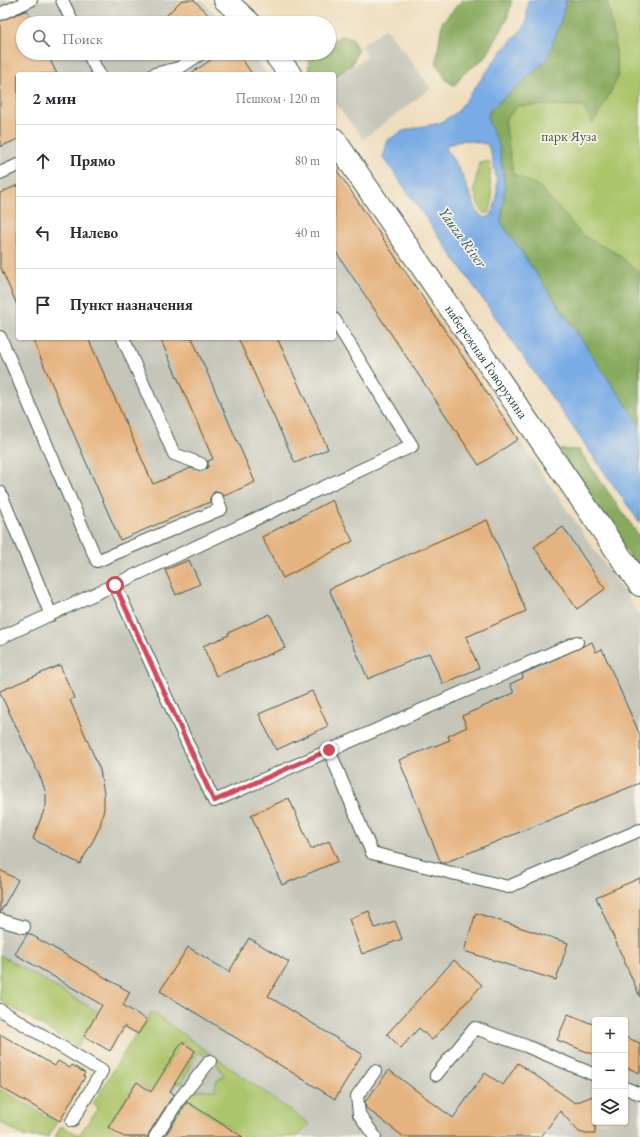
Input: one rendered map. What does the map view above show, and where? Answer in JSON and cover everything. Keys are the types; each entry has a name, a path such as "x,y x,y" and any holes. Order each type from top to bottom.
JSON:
{"street":[{"path":"225,0 241,16"},
{"name":"набережная Говорухина","path":"336,142 640,585"}],"lane":[{"path":"0,14 31,0"},
{"path":"62,0 70,16"},
{"path":"92,60 98,72"},
{"path":"162,72 179,68 191,60"},
{"path":"0,173 16,166"},
{"path":"0,638 412,446 336,322"},
{"path":"0,338 97,561 221,509 217,499"},
{"path":"124,340 174,454 201,464"},
{"path":"0,492 51,615"},
{"path":"115,585 214,801 577,642"},
{"path":"329,750 372,853 508,887 640,830"},
{"path":"0,920 24,928"},
{"path":"0,1010 102,1072 72,1121"},
{"path":"436,1074 475,1028 526,1046 592,1074"},
{"path":"155,1137 178,1101 210,1061"},
{"path":"375,1071 357,1096 359,1114 375,1137"},
{"path":"628,1089 640,1094"}],"shaded area":[{"path":"0,0 201,0 218,16 16,16 16,60 256,60 265,72 16,72 16,340 336,340 336,169 518,439 640,616 640,1137 78,1137 143,1039 0,955"},
{"path":"386,28 431,88 363,139 336,104 336,79 367,56 361,46"}],"green space":[{"path":"462,0 512,0 507,20 486,57 461,76 455,86 446,80 436,63 442,22"},
{"name":"парк Яуза","path":"566,0 640,0 640,425 501,222 505,187 499,146 487,118 490,110 547,60 562,18"},
{"path":"566,0 606,0 609,7 615,43 618,77 593,123 582,106 518,106 505,120 513,174 540,187 583,236 618,254 640,274 640,425 501,222 505,187 499,146 487,118 490,110 547,60 562,18"},
{"path":"340,36 351,37 358,50 352,65 336,77 336,72 309,72 308,60 336,60 336,39"},
{"path":"485,161 490,163 491,169 490,180 492,204 489,212 484,214 479,206 474,190 479,162"},
{"path":"560,449 579,450 640,537 640,571 570,471"},
{"path":"0,955 124,1027 120,1033 94,1019 78,1047 0,1000"},
{"path":"152,1012 309,1124 297,1137 231,1137 234,1131 192,1105 171,1137 166,1135 166,1132 193,1090 215,1090 216,1081 224,1076 216,1062 199,1052 189,1067 182,1084 177,1082 170,1094 174,1098 147,1137 162,1099 137,1082 108,1127 124,1137 55,1137 61,1126 79,1135 98,1108 93,1104 136,1033 138,1034","holes":["182,1042 195,1051 175,1082 162,1074"]},
{"path":"0,1089 57,1122 48,1137 25,1137 0,1122"}],"water":[{"name":"Yauza River","path":"528,0 566,0 562,18 547,60 490,110 487,118 499,146 505,187 501,222 640,425 640,523 383,157 388,140 403,131 440,123 457,112 505,47 526,25","holes":["465,140 487,144 491,153 497,181 497,194 491,216 484,218 478,213 460,171 446,148 447,145"]}],"building":[{"path":"182,0 194,0 209,16 166,16"},
{"path":"27,10 30,16 16,16 16,60 50,60 56,72 16,72 16,140 0,147 0,21"},
{"path":"211,60 243,60 251,72 193,72"},
{"path":"336,169 518,439 479,465 336,252"},
{"path":"16,186 16,302 0,266 0,193"},
{"path":"33,340 89,340 153,484 191,468 203,471 208,467 208,461 213,459 161,340 193,340 255,482 224,496 218,492 214,492 210,498 210,502 120,540"},
{"path":"239,340 278,340 328,449 295,463"},
{"path":"332,500 353,541 283,578 262,537"},
{"path":"487,520 526,611 466,637 479,668 443,684 429,653 368,679 329,589"},
{"path":"563,527 605,589 577,609 534,547"},
{"path":"189,560 200,584 176,595 165,570"},
{"path":"270,614 285,648 216,676 203,646 229,635 228,633"},
{"path":"592,642 596,652 602,649 640,735 640,783 441,863 399,760 450,740 448,736 467,727 462,716 514,693 510,684 523,678 522,674"},
{"path":"60,665 74,698 70,700 100,770 104,794 104,809 100,826 80,864 33,839 46,805 46,794 42,781 0,693 0,691"},
{"path":"312,691 328,726 276,750 259,714"},
{"path":"289,798 311,849 329,841 338,861 282,885 251,815"},
{"path":"0,870 18,880 0,913"},
{"path":"640,878 640,997 596,897"},
{"path":"369,911 375,928 395,921 402,939 362,954 349,919"},
{"path":"476,913 568,943 556,980 464,951"},
{"path":"28,933 130,992 123,1005 147,1020 138,1034 124,1026 110,1051 84,1036 102,1005 15,954"},
{"path":"249,938 289,962 268,996 362,1054 335,1099 160,991 188,947 229,972"},
{"path":"454,960 482,985 432,1040 419,1028 401,1048 387,1034"},
{"path":"568,1014 592,1024 592,1054 557,1040"},
{"path":"0,1034 55,1066 58,1061 70,1068 72,1065 85,1073 83,1076 85,1077 60,1121 0,1087"},
{"path":"628,1038 640,1043 640,1073 628,1068"},
{"path":"182,1042 195,1051 170,1091 174,1094 149,1133 148,1137 124,1137 108,1127 137,1082 151,1092"},
{"path":"518,1063 575,1103 592,1096 592,1125 595,1125 595,1134 579,1132 560,1111 541,1137 404,1137 366,1108 365,1102 389,1070 453,1118 485,1073 503,1085"},
{"path":"187,1102 243,1137 164,1137"}],"route":[{"path":"115,585 214,801 329,750"}]}
